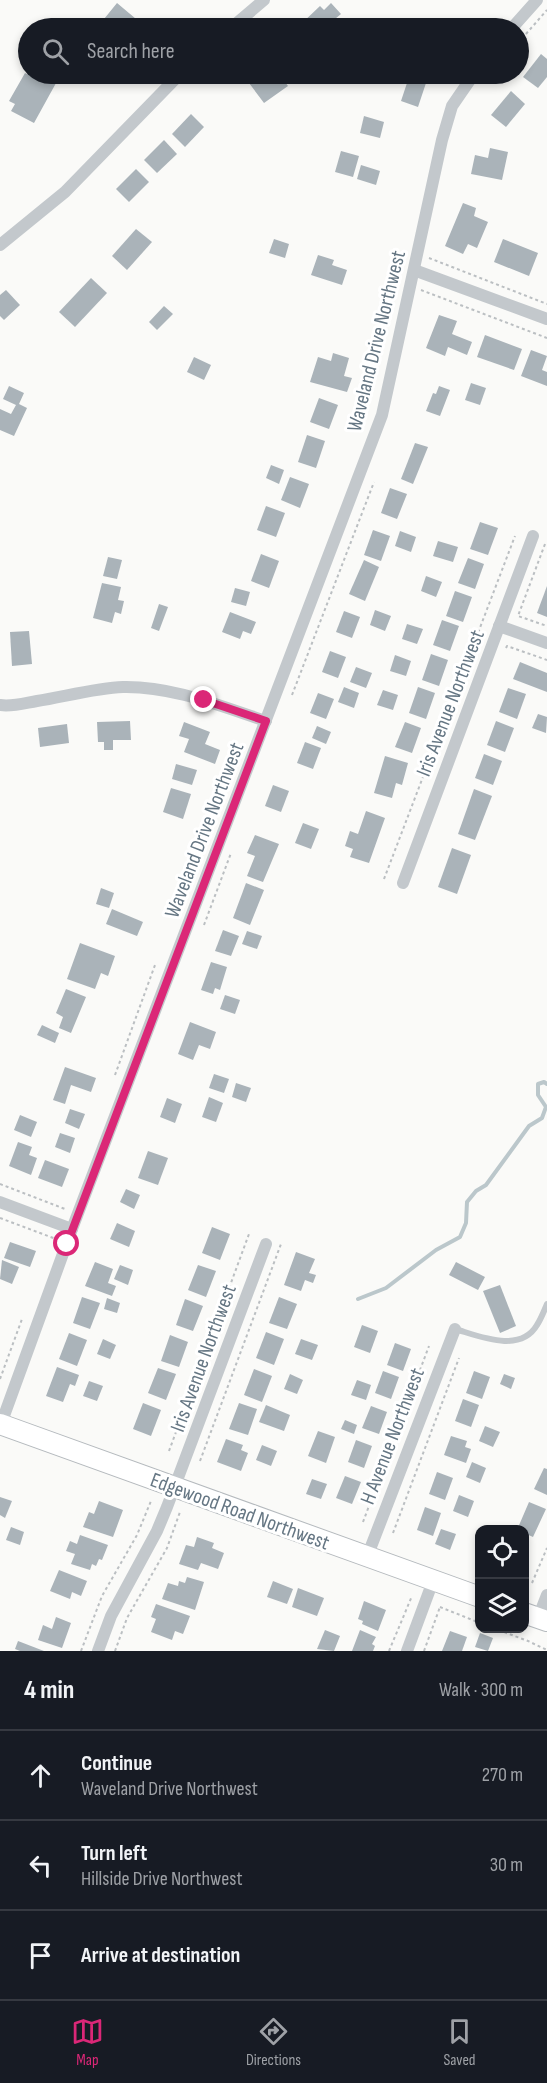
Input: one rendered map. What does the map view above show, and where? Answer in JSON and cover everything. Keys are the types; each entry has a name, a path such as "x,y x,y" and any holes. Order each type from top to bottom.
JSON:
{"main road":[{"name":"Edgewood Road Northwest","path":"1,1424 475,1595"}],"street":[{"path":"243,18 264,0"},
{"path":"521,18 537,0"},
{"path":"0,245 65,192 170,84"},
{"name":"Waveland Drive Northwest","path":"1,1424 72,1229 382,415 442,140 452,106 467,84"},
{"path":"414,270 547,319"},
{"name":"Iris Avenue Northwest","path":"403,884 533,537"},
{"path":"499,626 547,643"},
{"path":"0,705 27,703 123,687 165,691 204,700 266,721"},
{"path":"0,1202 72,1229"},
{"name":"Iris Avenue Northwest","path":"98,1651 111,1617 157,1531 176,1487 266,1244"},
{"name":"H Avenue Northwest","path":"366,1557 454,1329"},
{"path":"407,1651 433,1581"},
{"path":"536,1617 547,1595"}],"lane":[{"path":"454,1329 502,1342 520,1339 536,1328 547,1304"}],"path":[{"path":"529,32 547,10"},
{"path":"479,89 484,84"},
{"path":"430,266 432,252"},
{"path":"418,254 547,304"},
{"path":"421,290 547,338"},
{"path":"292,695 374,482"},
{"path":"384,879 515,537"},
{"path":"545,544 518,616 547,626"},
{"path":"503,656 507,646 547,660"},
{"path":"204,925 231,853"},
{"path":"115,1075 155,965"},
{"path":"0,1184 78,1214"},
{"path":"0,1218 67,1244"},
{"path":"169,1450 249,1234"},
{"path":"200,1461 281,1244"},
{"path":"0,1379 22,1319"},
{"path":"363,1522 429,1346"},
{"path":"393,1533 459,1358"},
{"path":"81,1651 102,1596 137,1535 151,1501"},
{"path":"115,1651 127,1618 167,1548 180,1512"},
{"path":"532,1583 547,1548"},
{"path":"389,1651 412,1596"},
{"path":"424,1651 440,1607 475,1621"},
{"path":"505,1633 547,1650"}],"building":[{"path":"117,3 135,18 105,18"},
{"path":"331,3 341,14 336,18 307,18 320,6 324,10"},
{"path":"541,54 547,59 547,77 538,88 529,81 529,69"},
{"path":"19,84 55,84 34,123 11,111 15,104 9,101"},
{"path":"250,84 287,84 288,86 264,103"},
{"path":"407,84 426,84 418,107 401,101"},
{"path":"511,91 525,104 506,127 491,115"},
{"path":"191,114 204,127 185,147 172,134"},
{"path":"364,116 384,122 380,138 360,133"},
{"path":"164,140 177,154 157,173 144,160"},
{"path":"490,148 508,152 502,180 471,174 475,155 488,158"},
{"path":"341,151 359,156 353,177 335,172"},
{"path":"361,165 380,171 376,185 357,179"},
{"path":"136,169 149,182 129,202 116,189"},
{"path":"463,203 476,208 474,216 488,222 477,248 468,244 463,254 445,246"},
{"path":"136,229 152,242 127,270 112,256"},
{"path":"274,239 289,244 285,258 269,253"},
{"path":"503,239 538,253 529,276 494,262"},
{"path":"318,255 334,260 332,265 347,270 342,285 311,275"},
{"path":"91,278 107,293 75,327 59,312"},
{"path":"6,290 20,305 4,320 0,316 0,295"},
{"path":"164,306 173,314 157,330 149,322"},
{"path":"439,315 457,321 452,334 472,342 467,355 448,347 445,356 426,348"},
{"path":"485,335 522,349 514,370 477,357"},
{"path":"531,350 547,356 542,370 547,372 547,386 521,376"},
{"path":"333,353 349,358 344,376 352,378 347,392 310,382 318,357 331,361"},
{"path":"194,357 211,365 204,380 187,372"},
{"path":"471,383 486,388 480,405 465,400"},
{"path":"9,386 24,393 19,404 27,408 14,436 0,430 0,409 11,414 16,405 3,399"},
{"path":"439,386 450,390 440,416 426,411 433,393 436,394"},
{"path":"319,398 338,405 329,429 310,422"},
{"path":"307,435 325,441 316,468 298,462"},
{"path":"415,443 428,447 413,484 401,479"},
{"path":"271,465 284,470 279,484 266,478"},
{"path":"290,477 309,484 300,508 281,500"},
{"path":"390,488 407,494 397,519 381,513"},
{"path":"266,506 285,513 276,537 257,530"},
{"path":"480,522 498,528 488,555 470,549"},
{"path":"373,530 390,536 381,561 364,555"},
{"path":"400,531 416,537 411,552 395,546"},
{"path":"438,541 458,547 453,562 433,556"},
{"path":"261,554 279,561 269,588 251,581"},
{"path":"108,557 122,560 117,579 103,576"},
{"path":"468,558 484,564 475,589 458,583"},
{"path":"364,560 379,567 365,601 349,594"},
{"path":"426,576 442,582 436,597 421,591"},
{"path":"102,583 121,587 118,600 124,601 121,614 115,612 112,623 93,618"},
{"path":"547,586 547,617 537,613"},
{"path":"235,588 250,592 246,606 231,602"},
{"path":"455,591 472,597 463,622 446,616"},
{"path":"159,604 168,607 159,631 151,628"},
{"path":"375,610 391,616 385,631 370,625"},
{"path":"344,611 360,617 352,638 336,632"},
{"path":"230,612 256,622 251,634 243,631 240,639 222,632"},
{"path":"442,620 459,626 450,651 433,645"},
{"path":"407,624 423,629 417,644 402,639"},
{"path":"29,631 32,664 12,666 10,632"},
{"path":"330,651 346,657 338,678 322,672"},
{"path":"431,654 448,660 439,686 422,680"},
{"path":"395,655 411,661 406,676 390,671"},
{"path":"520,662 547,673 547,692 513,679"},
{"path":"356,667 372,673 366,688 350,682"},
{"path":"344,687 359,693 354,708 338,702"},
{"path":"418,687 435,693 426,719 409,713"},
{"path":"508,688 526,694 517,719 499,712"},
{"path":"383,690 398,695 393,710 377,705"},
{"path":"318,693 334,699 326,719 310,713"},
{"path":"538,714 547,717 546,733 532,728"},
{"path":"130,721 131,740 113,740 113,750 104,750 104,742 98,742 97,722"},
{"path":"496,721 514,728 505,752 487,745"},
{"path":"184,722 210,732 205,744 220,750 215,764 184,752 189,739 179,736"},
{"path":"405,722 421,728 412,753 395,747"},
{"path":"67,724 69,743 40,747 38,728"},
{"path":"317,726 331,732 326,744 312,738"},
{"path":"305,742 321,748 313,769 297,763"},
{"path":"484,754 502,761 493,785 475,778"},
{"path":"385,756 408,763 402,785 396,783 392,798 374,793"},
{"path":"176,764 197,770 192,785 172,779"},
{"path":"273,785 289,791 281,812 265,806"},
{"path":"171,788 191,794 183,819 163,812"},
{"path":"474,789 492,796 475,840 458,834"},
{"path":"366,811 385,818 369,863 350,857 353,849 345,846 350,831 358,834"},
{"path":"303,823 319,829 311,849 295,843"},
{"path":"255,835 279,844 263,882 247,876 255,856 247,853"},
{"path":"452,848 471,855 457,894 438,887"},
{"path":"246,883 264,890 250,925 233,918"},
{"path":"101,888 114,893 109,908 96,904"},
{"path":"112,909 143,922 137,936 106,924"},
{"path":"223,930 239,936 231,956 215,951"},
{"path":"247,931 262,936 257,949 242,944"},
{"path":"80,943 115,956 108,976 101,973 95,989 67,979"},
{"path":"211,962 227,967 220,990 215,988 213,994 201,990"},
{"path":"66,989 86,997 71,1033 59,1028 63,1017 56,1013"},
{"path":"225,995 240,1000 235,1014 220,1009"},
{"path":"190,1022 216,1032 210,1049 199,1045 193,1060 178,1054"},
{"path":"42,1025 59,1033 55,1043 37,1035"},
{"path":"65,1067 96,1078 91,1092 71,1085 65,1104 53,1100"},
{"path":"214,1074 229,1079 224,1093 209,1088"},
{"path":"236,1083 251,1088 246,1102 232,1097"},
{"path":"209,1097 223,1103 216,1122 202,1117"},
{"path":"167,1098 182,1104 175,1123 160,1117"},
{"path":"70,1109 85,1114 79,1129 65,1123"},
{"path":"20,1115 37,1122 31,1137 14,1130"},
{"path":"60,1133 75,1138 70,1153 55,1147"},
{"path":"18,1142 32,1147 29,1155 37,1158 31,1175 9,1166"},
{"path":"148,1151 168,1158 158,1185 138,1178"},
{"path":"45,1160 69,1169 62,1187 38,1178"},
{"path":"126,1189 140,1195 134,1209 120,1202"},
{"path":"117,1223 135,1231 129,1247 110,1239"},
{"path":"212,1227 230,1234 220,1260 202,1253"},
{"path":"10,1242 36,1251 30,1267 4,1258"},
{"path":"296,1252 315,1259 309,1273 316,1275 313,1283 305,1280 301,1291 284,1285"},
{"path":"2,1260 19,1267 12,1284 0,1279"},
{"path":"95,1262 113,1269 108,1283 116,1286 112,1296 85,1286"},
{"path":"456,1262 485,1277 478,1290 449,1275"},
{"path":"120,1265 133,1270 128,1285 114,1279"},
{"path":"198,1265 216,1271 206,1297 188,1290"},
{"path":"500,1285 516,1326 500,1333 483,1291"},
{"path":"82,1297 100,1303 90,1329 73,1323"},
{"path":"279,1297 297,1304 287,1329 269,1323"},
{"path":"107,1298 120,1303 117,1313 104,1309"},
{"path":"185,1299 203,1306 193,1331 176,1325"},
{"path":"362,1325 378,1331 370,1353 354,1347"},
{"path":"266,1332 284,1339 274,1365 256,1358"},
{"path":"69,1333 87,1340 77,1366 59,1359"},
{"path":"170,1335 188,1342 179,1367 161,1361"},
{"path":"103,1339 116,1345 110,1359 97,1354"},
{"path":"301,1339 318,1345 312,1360 295,1354"},
{"path":"395,1343 411,1349 403,1371 387,1365"},
{"path":"57,1367 79,1375 75,1386 70,1384 63,1402 46,1396"},
{"path":"158,1368 176,1374 166,1400 148,1393"},
{"path":"254,1369 272,1376 262,1402 244,1395"},
{"path":"383,1371 399,1377 391,1399 375,1393"},
{"path":"474,1371 490,1377 482,1399 466,1393"},
{"path":"290,1374 303,1380 297,1394 284,1389"},
{"path":"504,1374 515,1378 511,1389 500,1384"},
{"path":"357,1380 371,1385 366,1400 351,1395"},
{"path":"89,1381 103,1386 97,1401 83,1396"},
{"path":"463,1399 479,1405 471,1427 455,1421"},
{"path":"143,1403 161,1410 151,1436 133,1429"},
{"path":"239,1403 257,1409 248,1435 229,1429"},
{"path":"266,1405 290,1415 284,1431 259,1422"},
{"path":"371,1406 387,1412 379,1434 362,1428"},
{"path":"345,1420 357,1425 354,1434 341,1429"},
{"path":"485,1426 500,1432 493,1447 479,1441"},
{"path":"318,1431 335,1437 326,1463 308,1456"},
{"path":"451,1436 467,1441 465,1447 471,1449 466,1463 444,1455"},
{"path":"226,1439 243,1445 241,1450 248,1453 241,1471 217,1462"},
{"path":"356,1440 372,1446 364,1468 348,1462"},
{"path":"262,1445 277,1451 271,1466 256,1460"},
{"path":"472,1462 486,1468 480,1483 466,1477"},
{"path":"544,1468 547,1469 547,1495 534,1489"},
{"path":"437,1472 453,1478 445,1500 429,1494"},
{"path":"345,1476 361,1482 352,1504 336,1498"},
{"path":"312,1479 327,1484 321,1499 306,1494"},
{"path":"459,1495 474,1501 468,1517 453,1511"},
{"path":"0,1497 12,1501 5,1518 0,1515"},
{"path":"99,1501 123,1510 113,1537 83,1527 89,1512 94,1514"},
{"path":"529,1502 546,1509 533,1537 529,1535 529,1525 519,1525"},
{"path":"425,1507 441,1513 433,1536 417,1530"},
{"path":"11,1527 24,1532 20,1545 6,1540"},
{"path":"441,1529 456,1534 450,1550 435,1544"},
{"path":"80,1535 108,1545 102,1560 99,1559 96,1566 92,1564 90,1570 71,1564 75,1554 66,1551 70,1541 77,1544"},
{"path":"197,1537 214,1543 212,1548 224,1553 218,1569 201,1563 198,1570 179,1564 186,1545 194,1547"},
{"path":"59,1570 87,1581 81,1596 72,1592 70,1599 50,1591"},
{"path":"187,1577 204,1582 195,1610 162,1599 168,1583 178,1586 179,1581 185,1583"},
{"path":"273,1581 293,1589 287,1604 267,1597"},
{"path":"298,1588 324,1598 317,1616 292,1607"},
{"path":"364,1601 386,1610 378,1631 362,1624 363,1621 358,1619"},
{"path":"156,1604 190,1616 183,1634 175,1631 172,1640 151,1632 156,1619 151,1617"},
{"path":"56,1617 71,1623 62,1648 38,1640 43,1625 52,1629"},
{"path":"325,1630 340,1636 334,1651 317,1649"},
{"path":"360,1630 376,1637 372,1644 375,1646 373,1651 352,1651"},
{"path":"450,1631 467,1637 462,1651 442,1651"},
{"path":"480,1633 493,1638 488,1651 475,1647"},
{"path":"18,1641 44,1651 20,1651 15,1649"}],"waterway":[{"path":"358,1299 386,1288 436,1250 460,1237 466,1223 467,1202 476,1191 486,1185 529,1126 542,1118 546,1107 538,1095 538,1084 544,1082 547,1084"}],"route":[{"path":"67,1244 266,721 204,700"}]}
